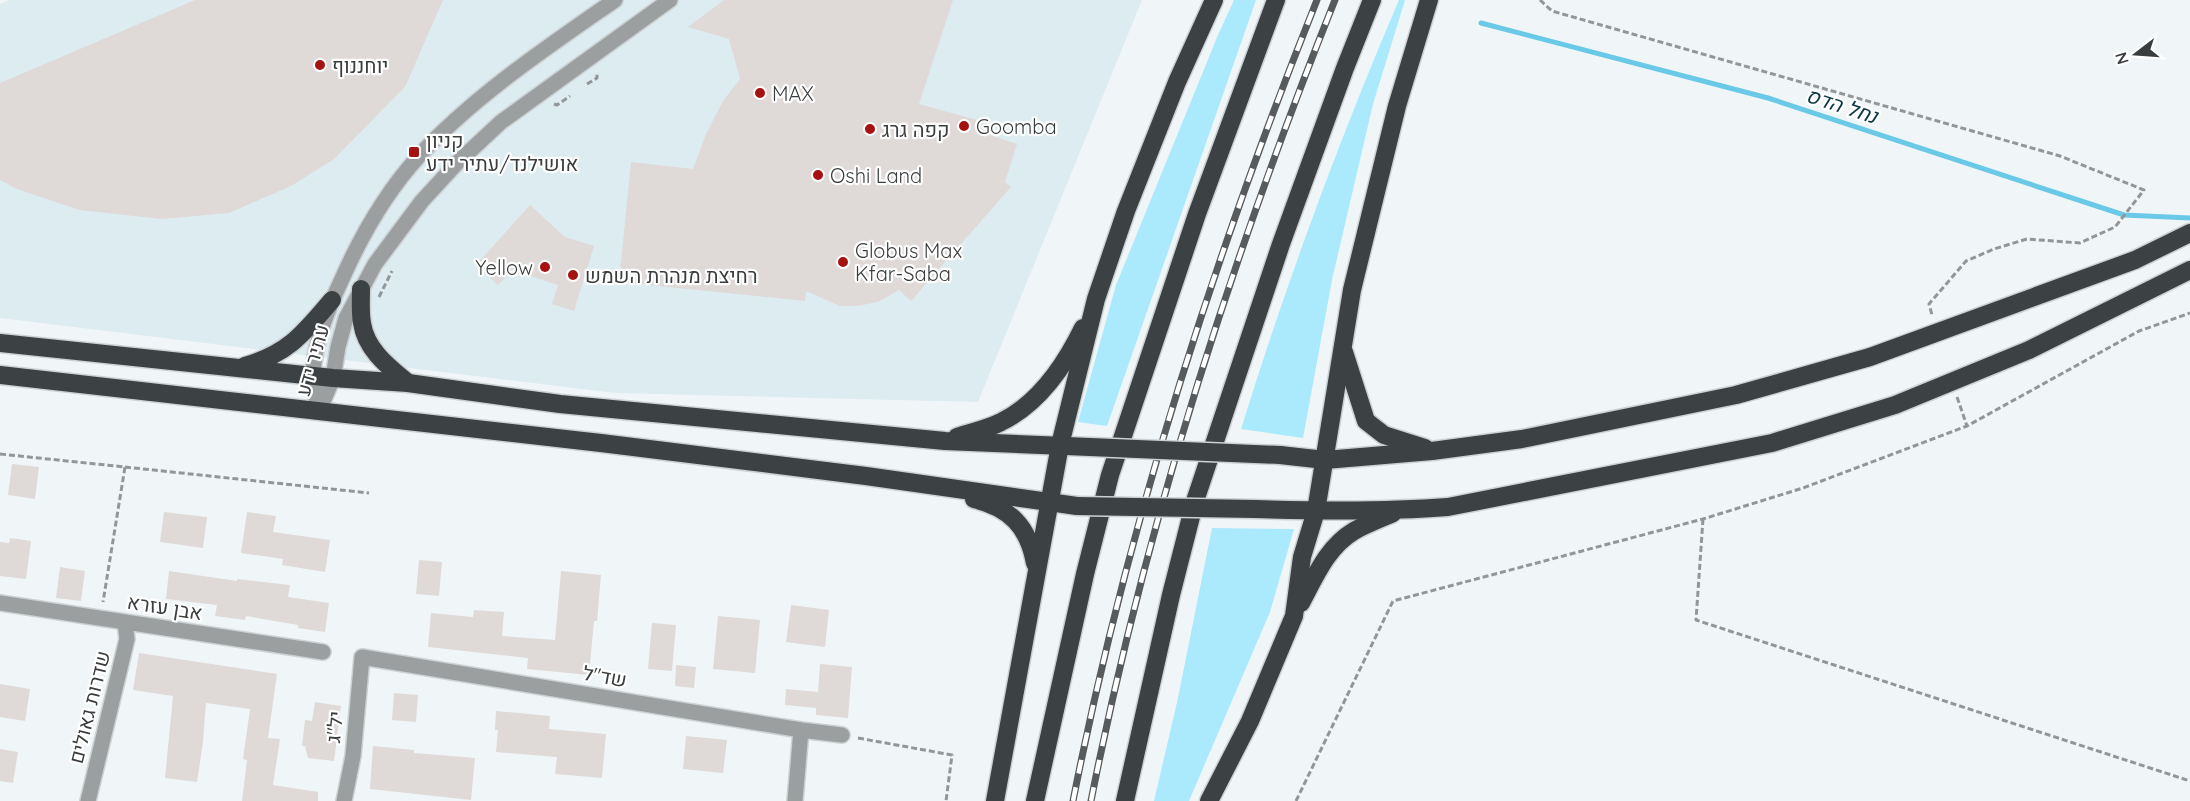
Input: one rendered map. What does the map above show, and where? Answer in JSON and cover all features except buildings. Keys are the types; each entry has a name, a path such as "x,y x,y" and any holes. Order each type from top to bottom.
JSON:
{"highway":[{"path":"995,801 1060,445 1096,299 1126,211 1177,82 1214,0"},
{"path":"1035,801 1110,475 1138,397 1197,214 1276,0"},
{"path":"1125,801 1171,595 1195,501 1281,244 1372,0"},
{"path":"1294,615 1302,557 1316,511 1352,290 1377,183 1429,0"},
{"path":"0,344 238,369 408,383 560,404 945,441 1280,455 1325,460 1432,451 1522,439 1736,395 1870,357 2134,260 2190,233"},
{"path":"0,375 601,443 866,476 1077,506 1398,511 1448,507 1772,443 1894,405 2029,350 2190,270"},
{"path":"361,290 362,324 369,345 382,361 408,383"},
{"path":"945,441 1000,423 1029,405 1065,360 1096,299"},
{"path":"238,369 263,361 293,344 332,300"},
{"path":"1343,347 1366,421 1384,435 1432,451"},
{"path":"866,476 977,500 1002,510 1019,524 1031,544 1036,573"},
{"path":"1209,801 1250,721 1294,615 1322,562 1335,546 1354,531 1398,511"}],"street":[{"name":"עתיר ידע","path":"319,411 313,376 320,337 332,300 371,223 389,195 418,157 470,107 615,0"},
{"name":"עתיר ידע","path":"319,411 333,378 346,318 375,264 422,201 483,137 670,0"},
{"name":"אבן עזרא","path":"0,603 323,652"},
{"name":"שדרות גאולים","path":"88,801 127,639 125,623"},
{"name":"שד\"ל","path":"362,657 842,735"},
{"name":"יל\"ג","path":"344,801 353,756 362,657"},
{"path":"795,801 801,730"}],"path":[{"path":"1540,0 1552,11 2060,156 2144,190 2115,227 2080,243 2027,239 1966,261 1929,304 1934,321"},
{"path":"553,105 557,105 570,96"},
{"path":"377,302 397,262"},
{"path":"1296,801 1393,602 1703,519 1803,488 1968,426 2139,331 2190,313"},
{"path":"1955,393 1968,426"},
{"path":"0,454 369,493"},
{"path":"100,618 125,467"},
{"path":"1703,519 1696,620 2190,781"},
{"path":"842,735 952,755 946,801"}],"shaded area":[{"path":"9,0 1142,0 978,402 615,393 0,318 0,4"},
{"path":"1234,0 1256,0 1107,426 1078,422 1116,285"},
{"path":"1399,0 1405,0 1373,104 1332,280 1303,438 1241,429 1314,213"},
{"path":"1212,528 1294,529 1270,612 1189,801 1154,801 1178,698"}],"waterway":[{"name":"נחל הדס","path":"1481,23 1768,98 2124,215 2190,218"}],"railway":[{"path":"1073,801 1119,597 1176,395 1243,196 1317,0"},
{"path":"1091,801 1137,597 1194,395 1261,196 1335,0"}],"place":[{"name":"יוחננוף","path":"320,65"},
{"name":"MAX","path":"760,93"},
{"name":"Goomba","path":"964,126"},
{"name":"קפה גרג","path":"870,129"},
{"name":"קניון אושילנד/עתיר ידע","path":"414,152"},
{"name":"Oshi Land","path":"818,175"},
{"name":"Globus Max Kfar-Saba","path":"843,262"},
{"name":"Yellow","path":"545,267"},
{"name":"רחיצת מנהרת השמש","path":"573,275"}]}
